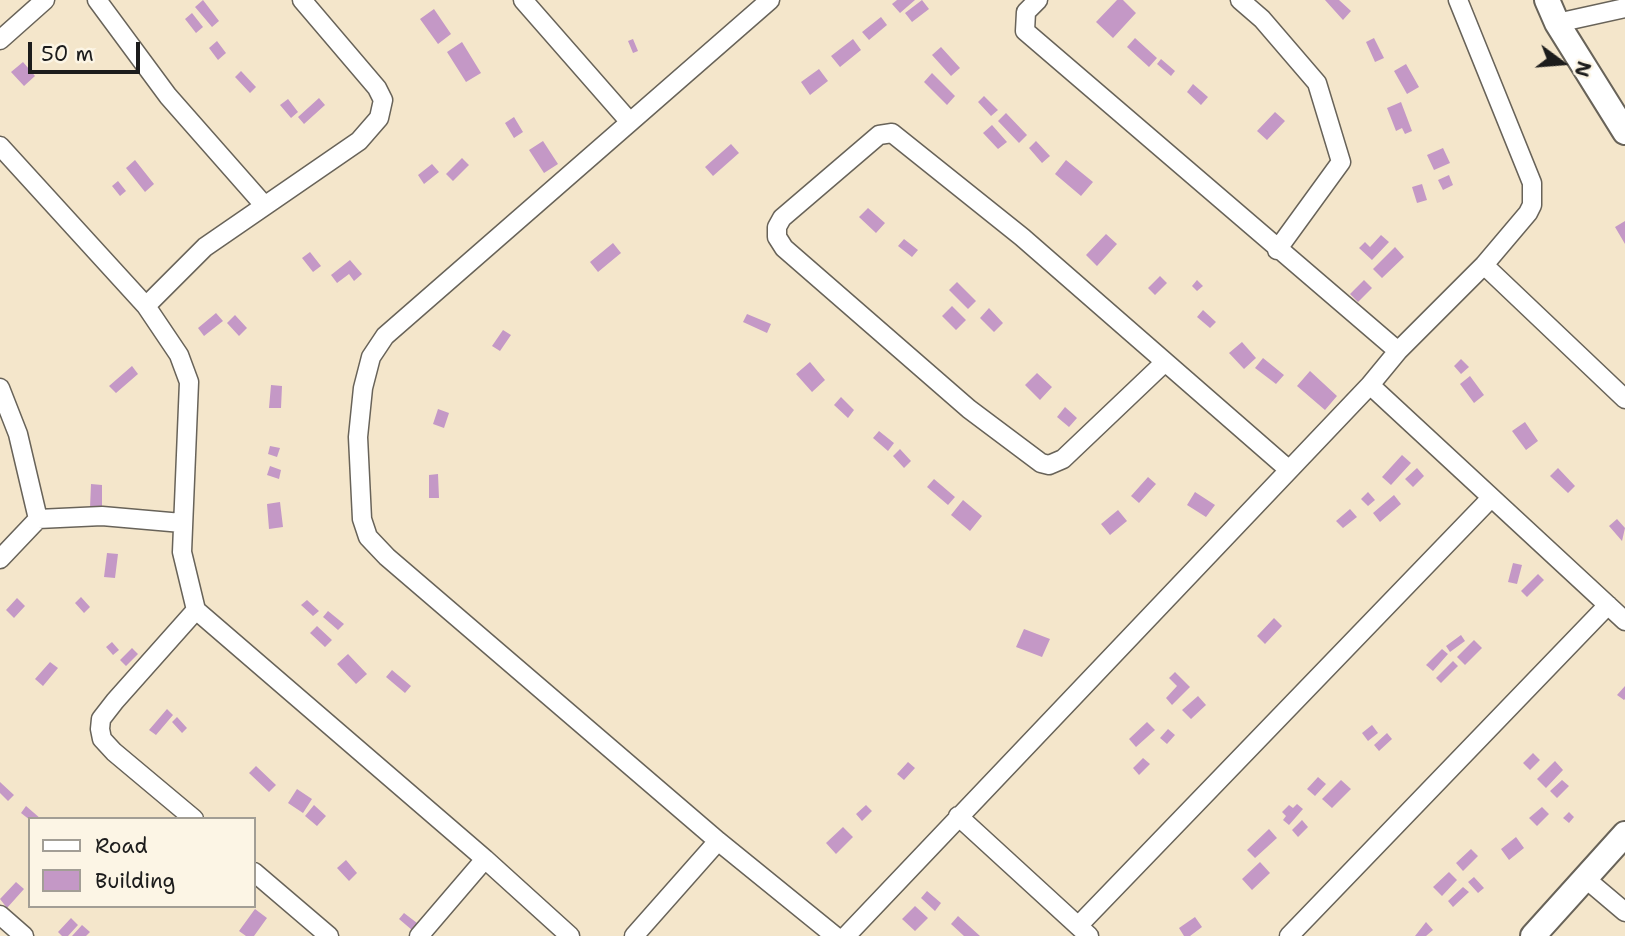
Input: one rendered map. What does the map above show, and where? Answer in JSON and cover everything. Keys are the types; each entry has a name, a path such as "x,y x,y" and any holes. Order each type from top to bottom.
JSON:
{"street":[{"path":"0,40 45,0"},
{"path":"97,0 168,96 264,205"},
{"path":"146,306 205,247 372,130 383,100 377,89 302,0"},
{"path":"523,0 629,121"},
{"path":"770,0 385,336 371,357 363,388 358,437 362,519 368,537 387,557 718,841 835,936"},
{"path":"1038,0 1026,12 1025,31 1277,250 1398,351"},
{"path":"1240,0 1262,19 1317,83 1340,162 1277,250"},
{"path":"846,936 1370,385 1398,351 1484,265 1528,213 1532,205 1532,184 1458,0"},
{"path":"1547,0 1557,23 1625,132"},
{"path":"1557,23 1625,8"},
{"path":"1164,363 1063,459 1049,466 1041,463 969,409 784,248 777,237 778,227 782,218 879,135 892,133 1022,237 1288,469"},
{"path":"0,146 146,306 179,355 189,382 182,552 196,610 485,859 570,936"},
{"path":"1484,265 1625,399"},
{"path":"1370,385 1625,621"},
{"path":"0,388 18,434 38,519"},
{"path":"958,816 1083,931 1491,498"},
{"path":"0,559 38,519 102,516 182,523"},
{"path":"1289,936 1608,605"},
{"path":"192,817 114,752 102,738 100,729 101,719 115,701 196,610"},
{"path":"1533,936 1625,834"},
{"path":"634,936 718,841"},
{"path":"419,936 485,859"},
{"path":"256,874 329,936"},
{"path":"1586,879 1625,912"},
{"path":"0,915 24,936"}],"building":[{"path":"203,0 219,21 212,27 195,7"},
{"path":"897,0 915,0 900,13 892,4"},
{"path":"922,0 929,9 912,22 905,13"},
{"path":"1117,0 1123,0 1136,13 1113,38 1096,22"},
{"path":"1325,0 1339,0 1351,11 1343,20"},
{"path":"434,9 451,34 438,44 420,19"},
{"path":"192,13 203,27 196,33 185,19"},
{"path":"881,17 887,25 869,40 862,32"},
{"path":"1135,38 1157,58 1149,67 1127,47"},
{"path":"1374,38 1384,58 1375,62 1366,42"},
{"path":"633,39 638,51 633,53 628,41"},
{"path":"853,39 861,50 840,67 831,56"},
{"path":"217,41 226,53 218,60 209,48"},
{"path":"462,42 481,73 466,82 447,52"},
{"path":"941,47 960,68 951,76 932,55"},
{"path":"1161,59 1175,71 1171,76 1157,64"},
{"path":"23,62 35,76 24,86 11,72"},
{"path":"1406,64 1419,87 1407,94 1394,71"},
{"path":"819,69 828,81 810,95 801,82"},
{"path":"241,71 256,87 250,93 235,77"},
{"path":"932,73 955,96 947,105 924,82"},
{"path":"1193,84 1208,97 1201,105 1187,92"},
{"path":"984,96 998,110 991,116 978,102"},
{"path":"319,98 325,105 304,124 298,117"},
{"path":"288,99 298,112 291,118 280,105"},
{"path":"1401,102 1412,131 1405,134 1402,128 1396,131 1387,108"},
{"path":"1275,112 1285,121 1267,140 1257,131"},
{"path":"1006,113 1027,135 1019,143 998,121"},
{"path":"514,117 523,132 514,138 505,123"},
{"path":"992,125 1007,142 998,149 983,133"},
{"path":"543,141 558,164 544,173 529,150"},
{"path":"1036,141 1050,156 1042,163 1029,148"},
{"path":"731,144 739,153 713,176 705,167"},
{"path":"1443,148 1450,163 1434,170 1427,155"},
{"path":"462,158 469,165 453,181 446,174"},
{"path":"135,160 154,184 145,192 126,168"},
{"path":"1066,160 1093,182 1081,196 1055,174"},
{"path":"432,164 439,172 424,184 418,175"},
{"path":"1449,175 1453,185 1443,190 1438,180"},
{"path":"118,181 126,191 120,196 112,186"},
{"path":"1422,184 1427,200 1417,203 1412,187"},
{"path":"868,208 885,223 876,233 859,217"},
{"path":"1625,221 1625,244 1615,227"},
{"path":"1106,234 1117,244 1097,266 1086,255"},
{"path":"1381,235 1389,242 1372,260 1359,248 1365,242 1370,247"},
{"path":"904,239 918,250 912,257 898,246"},
{"path":"613,243 621,253 598,272 590,262"},
{"path":"1395,247 1404,257 1382,278 1373,269"},
{"path":"310,252 321,266 313,272 302,258"},
{"path":"350,260 362,274 354,281 349,274 337,283 331,275"},
{"path":"1160,276 1167,283 1155,295 1148,288"},
{"path":"1197,280 1203,286 1197,291 1192,286"},
{"path":"1364,280 1372,288 1358,302 1350,294"},
{"path":"957,282 976,301 968,309 949,290"},
{"path":"952,306 966,320 956,330 942,316"},
{"path":"989,308 1003,323 994,332 980,318"},
{"path":"1203,310 1216,322 1210,328 1197,317"},
{"path":"216,313 223,321 204,336 198,328"},
{"path":"747,314 771,324 767,333 743,322"},
{"path":"235,315 247,328 239,336 227,323"},
{"path":"503,330 511,335 500,351 492,346"},
{"path":"1242,342 1256,358 1244,369 1229,353"},
{"path":"1263,358 1284,375 1276,384 1255,368"},
{"path":"1461,359 1469,367 1461,374 1454,366"},
{"path":"810,362 825,380 812,392 796,374"},
{"path":"132,366 138,374 116,393 109,386"},
{"path":"1310,371 1337,396 1325,410 1297,386"},
{"path":"1037,373 1052,387 1040,400 1025,385"},
{"path":"1470,376 1484,395 1474,403 1460,384"},
{"path":"271,385 282,386 281,408 269,408"},
{"path":"841,397 854,410 848,418 834,405"},
{"path":"1065,407 1077,418 1069,427 1057,417"},
{"path":"438,409 449,413 444,428 433,424"},
{"path":"1525,422 1538,441 1526,450 1512,431"},
{"path":"879,431 894,443 888,451 873,438"},
{"path":"270,446 280,448 277,457 268,454"},
{"path":"900,449 911,461 904,468 893,456"},
{"path":"1402,455 1411,463 1391,485 1382,477"},
{"path":"270,466 281,470 279,479 267,475"},
{"path":"1417,468 1424,476 1413,487 1405,479"},
{"path":"1558,468 1575,486 1568,493 1550,476"},
{"path":"438,474 439,498 429,498 429,475"},
{"path":"1148,477 1156,484 1139,503 1131,496"},
{"path":"934,479 955,497 948,505 927,487"},
{"path":"91,484 102,485 102,508 90,508"},
{"path":"1195,492 1215,505 1206,517 1187,505"},
{"path":"1368,492 1375,500 1368,506 1361,499"},
{"path":"1394,495 1401,504 1380,522 1373,513"},
{"path":"963,500 982,516 970,531 951,515"},
{"path":"280,502 283,527 269,529 267,504"},
{"path":"1350,509 1357,517 1343,528 1336,521"},
{"path":"1118,510 1127,521 1110,535 1101,524"},
{"path":"1617,519 1625,528 1622,541 1609,526"},
{"path":"107,553 118,554 115,578 104,577"},
{"path":"1513,563 1522,565 1517,584 1508,582"},
{"path":"1538,574 1544,580 1527,597 1521,591"},
{"path":"81,597 90,607 84,613 75,603"},
{"path":"17,598 25,606 14,618 6,610"},
{"path":"307,600 319,611 313,616 301,605"},
{"path":"328,611 344,624 338,630 323,617"},
{"path":"1274,618 1282,626 1265,644 1257,636"},
{"path":"317,626 332,640 325,647 310,633"},
{"path":"1024,629 1050,639 1042,657 1016,647"},
{"path":"1461,635 1465,641 1450,652 1446,646"},
{"path":"1474,640 1482,648 1465,665 1457,657"},
{"path":"112,642 119,650 113,655 106,647"},
{"path":"132,648 138,654 126,666 120,660"},
{"path":"1442,649 1448,654 1433,671 1426,665"},
{"path":"348,654 367,674 356,684 337,664"},
{"path":"1453,661 1458,666 1441,683 1436,678"},
{"path":"50,662 58,668 43,686 35,679"},
{"path":"392,670 411,686 405,693 386,677"},
{"path":"1175,672 1190,687 1172,705 1166,698 1177,686 1169,678"},
{"path":"1625,686 1625,699 1624,700 1617,695"},
{"path":"1198,696 1206,705 1191,719 1182,710"},
{"path":"167,709 173,715 156,735 149,730"},
{"path":"177,717 187,728 182,733 172,722"},
{"path":"1147,722 1155,730 1136,747 1129,739"},
{"path":"1372,725 1378,733 1368,741 1362,733"},
{"path":"1168,729 1175,735 1167,744 1160,738"},
{"path":"1387,733 1392,739 1379,751 1374,745"},
{"path":"1533,753 1540,760 1530,770 1523,763"},
{"path":"1143,758 1150,764 1139,775 1133,768"},
{"path":"1555,761 1563,770 1546,788 1537,779"},
{"path":"908,762 915,768 904,780 897,774"},
{"path":"256,766 276,785 269,792 249,773"},
{"path":"1318,777 1326,784 1315,796 1307,789"},
{"path":"1341,780 1351,789 1332,808 1322,799"},
{"path":"1562,780 1569,786 1557,798 1550,791"},
{"path":"0,782 14,795 8,801 0,793"},
{"path":"297,789 312,799 303,813 288,803"},
{"path":"1297,804 1303,809 1289,825 1283,820 1286,816 1282,812 1289,805 1293,808"},
{"path":"314,805 326,816 317,826 305,816"},
{"path":"866,805 872,811 862,821 856,814"},
{"path":"26,806 39,817 28,818 21,813"},
{"path":"1542,807 1549,814 1537,826 1529,818"},
{"path":"1569,812 1574,817 1569,823 1563,818"},
{"path":"1302,820 1308,827 1298,837 1292,830"},
{"path":"843,827 853,837 836,854 826,843"},
{"path":"1269,829 1277,838 1255,858 1247,850"},
{"path":"1516,837 1524,848 1509,860 1501,849"},
{"path":"1471,849 1478,856 1463,871 1456,863"},
{"path":"346,860 357,873 349,881 337,868"},
{"path":"1260,862 1270,873 1252,890 1242,879"},
{"path":"1449,872 1457,880 1442,896 1433,887"},
{"path":"1474,877 1484,888 1478,893 1468,882"},
{"path":"16,882 24,889 7,908 0,899"},
{"path":"1463,887 1469,892 1453,907 1448,901"},
{"path":"927,891 941,903 935,911 921,898"},
{"path":"915,906 928,918 915,931 902,919"},
{"path":"255,909 267,918 254,936 246,936 239,931"},
{"path":"404,913 417,923 412,930 399,919"},
{"path":"958,916 980,936 964,936 951,924"},
{"path":"1195,917 1202,927 1190,936 1184,936 1179,928"},
{"path":"71,918 78,925 68,936 62,936 58,932"},
{"path":"1426,922 1433,930 1426,936 1415,936"},
{"path":"82,925 90,932 86,936 72,936"}]}
